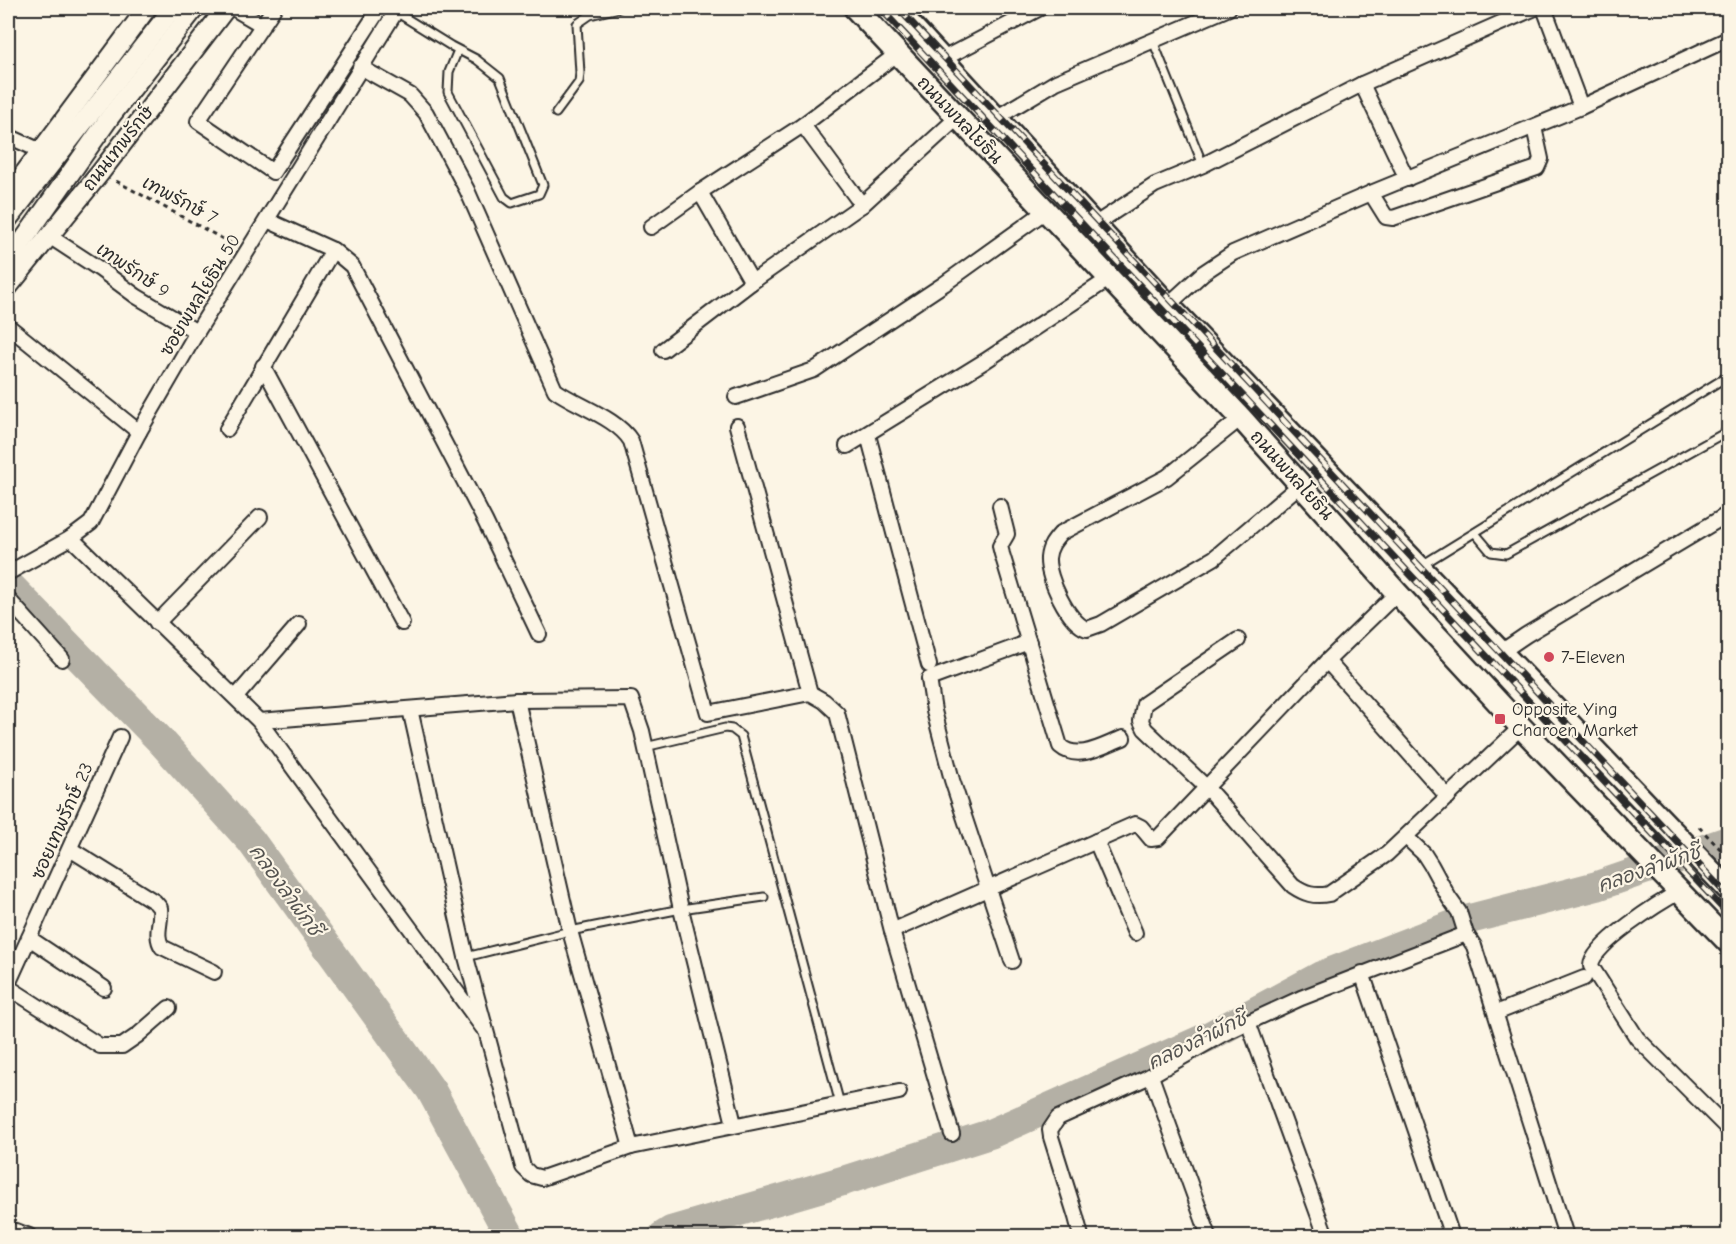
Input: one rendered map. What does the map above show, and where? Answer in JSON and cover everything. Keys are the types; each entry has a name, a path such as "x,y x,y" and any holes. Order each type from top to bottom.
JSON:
{"main road":[{"path":"8,195 147,8"},
{"name":"ถนนเทพรักษ์","path":"8,262 173,8"},
{"name":"ถนนเทพรักษ์","path":"8,219 195,8"},
{"name":"ถนนเทพรักษ์","path":"8,287 100,173 226,8"},
{"name":"ถนนพหลโยธิน","path":"855,8 1244,420 1397,593 1521,727 1728,942"},
{"name":"ถนนพหลโยธิน","path":"895,8 1168,304 1501,652 1691,833 1704,862 1728,889"},
{"path":"1244,420 1261,402"},
{"path":"1397,593 1405,576 1421,569"}],"street":[{"path":"233,8 262,26"},
{"path":"274,8 198,121 273,171 380,8"},
{"path":"941,60 1040,8"},
{"path":"996,118 1056,82 1229,8"},
{"path":"1094,225 1155,185 1203,165 1362,84 1535,8"},
{"path":"1544,8 1581,107"},
{"name":"ซอยพหลโยธิน 50","path":"8,573 70,538 91,523 139,432 197,332 397,10"},
{"path":"1168,304 1203,273 1233,253 1371,193 1581,107 1728,39"},
{"path":"651,227 803,125 897,54"},
{"path":"360,67 410,95 426,113 467,190 555,390 610,422 627,434 631,441 708,713 810,693"},
{"path":"1362,84 1407,179"},
{"path":"663,350 752,282 862,205 958,117"},
{"path":"803,125 862,205"},
{"path":"1371,193 1386,217 1393,218 1537,168 1541,159 1534,127"},
{"path":"8,136 41,151"},
{"path":"700,192 752,282"},
{"path":"736,397 814,370 944,284 1047,210"},
{"path":"267,220 333,250 352,266 485,520 539,634"},
{"name":"เทพรักษ์ 9","path":"49,236 146,303 197,332"},
{"path":"227,429 333,250"},
{"path":"847,446 986,361 1110,278"},
{"path":"8,326 139,432"},
{"path":"263,366 402,623"},
{"path":"1244,420 1167,477 1061,533 1053,543 1048,559 1050,575 1076,623 1087,629 1101,624 1214,558 1301,484"},
{"path":"737,426 810,693 834,708 839,717 892,931 952,1134"},
{"path":"868,435 929,665"},
{"path":"1000,506 1007,534 1000,546 1060,746 1066,752 1084,753 1123,738"},
{"path":"1501,652 1728,514"},
{"path":"157,623 260,517"},
{"path":"70,538 236,696 259,721 488,1035"},
{"path":"892,931 1134,824 1141,827 1151,839 1158,838 1326,661 1397,593"},
{"path":"8,599 62,659"},
{"path":"236,696 299,624"},
{"path":"1238,640 1144,704 1140,721 1145,729 1206,788 1293,886 1309,895 1329,894 1387,854 1521,727"},
{"path":"1012,961 952,780 934,711 929,679 1029,642"},
{"path":"1326,661 1448,797"},
{"path":"259,721 517,700 628,698 633,702 734,1124"},
{"path":"517,700 570,932 631,1147"},
{"path":"410,709 466,957 523,1167 531,1175 542,1178 631,1147 734,1124 899,1092"},
{"name":"ซอยเทพรักษ์ 23","path":"8,986 120,737"},
{"path":"1406,837 1424,854 1458,912 1474,946 1566,1236"},
{"path":"1096,841 1135,933"},
{"path":"70,849 155,902 160,908 158,935 162,946 214,972"},
{"path":"1675,885 1657,904 1595,955 1591,966 1637,1038 1728,1129"},
{"path":"1081,1236 1051,1137 1050,1130 1058,1118 1151,1076 1248,1022 1466,931"},
{"path":"29,938 104,988"},
{"path":"1362,973 1452,1236"},
{"path":"1496,1013 1584,978"},
{"path":"8,986 100,1046 122,1046 169,1008"},
{"path":"1248,1022 1326,1236"},
{"path":"1151,1076 1209,1236"},
{"path":"14,1236 16,1231 29,1236"}],"lane":[{"path":"556,113 579,82 577,24 590,15 619,8"},
{"path":"397,10 458,50 476,59 500,78 543,184 539,194 512,203 504,197 448,92 449,72 458,50"},
{"path":"1153,40 1203,165"},
{"path":"1421,569 1728,376"},
{"path":"1475,533 1491,552 1506,554 1728,431"},
{"path":"645,747 725,728 732,729 741,736 840,1104"},
{"path":"466,957 681,909 764,897"}],"path":[{"name":"เทพรักษ์ 7","path":"100,173 246,252"},
{"path":"1691,833 1728,857"}],"waterway":[{"name":"คลองลำผักชี","path":"8,584 161,741 251,841 431,1090 510,1236"},
{"name":"คลองลำผักชี","path":"663,1236 671,1231 846,1180 990,1134 1208,1037 1321,976 1466,920 1597,886 1728,841"}],"railway":[{"path":"880,8 1728,914"},
{"path":"898,8 1728,896"}],"place":[{"name":"7-Eleven","path":"1549,657"},
{"name":"Opposite Ying Charoen Market","path":"1500,719"}]}
